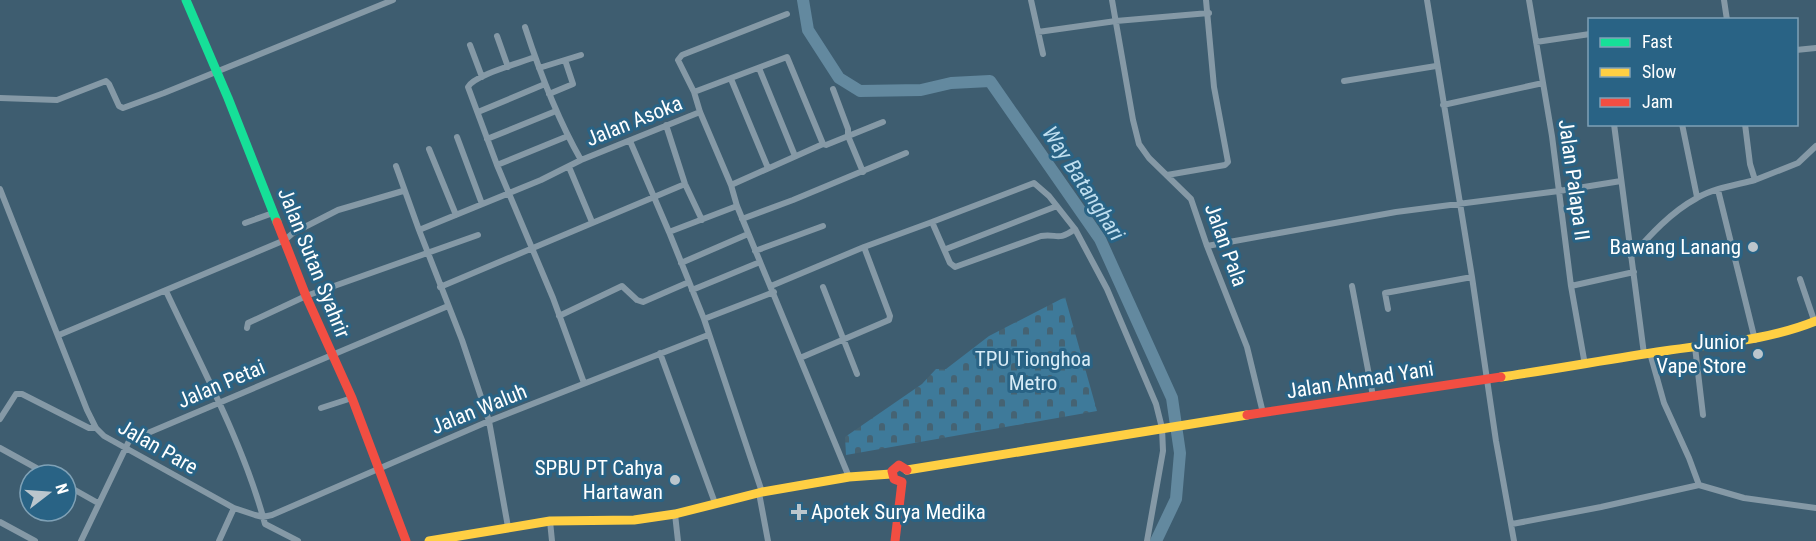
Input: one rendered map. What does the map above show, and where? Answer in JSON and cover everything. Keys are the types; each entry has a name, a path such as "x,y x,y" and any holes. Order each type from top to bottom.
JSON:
{"street":[{"name":"Jalan Sutan Syahrir","path":"186,0 306,296 352,398 406,541"},
{"path":"0,98 57,100 106,81 123,108 393,0"},
{"path":"1031,0 1043,54"},
{"name":"Jalan Pala","path":"1112,0 1139,144 1149,158 1191,199 1247,347 1263,413"},
{"path":"1167,175 1225,165 1228,162 1214,87 1206,0"},
{"path":"1427,0 1514,541"},
{"name":"Jalan Palapa II","path":"1529,0 1559,191 1571,286 1585,365"},
{"path":"1724,0 1727,18"},
{"path":"1038,32 1116,21 1209,13"},
{"path":"788,14 679,57 679,63 694,92 748,234 849,477"},
{"path":"525,27 556,111 581,160"},
{"path":"1536,42 1588,34"},
{"path":"497,36 508,67"},
{"path":"470,45 482,77"},
{"path":"1798,50 1816,48"},
{"path":"539,68 581,55"},
{"path":"535,57 482,77 471,82 468,87 584,383"},
{"path":"694,92 785,57 788,58 823,144"},
{"path":"549,94 573,84 565,60"},
{"path":"1344,81 1436,66"},
{"path":"759,68 795,156"},
{"path":"731,79 764,164 768,168"},
{"path":"1443,105 1543,83"},
{"path":"478,112 545,84"},
{"path":"833,89 848,129 848,136 863,171"},
{"path":"487,139 556,111"},
{"name":"Jalan Asoka","path":"419,230 581,160 700,112"},
{"path":"730,185 823,144 883,122"},
{"path":"666,125 685,184 702,220"},
{"path":"1614,126 1631,257 1647,353 1664,403 1699,485"},
{"path":"1682,126 1698,197"},
{"path":"1745,126 1755,180"},
{"path":"457,136 482,204"},
{"path":"497,165 567,136"},
{"path":"630,141 704,319 760,492 768,541"},
{"path":"1631,257 1655,230 1698,197 1755,180 1798,163 1816,146"},
{"path":"429,149 456,215"},
{"path":"742,219 906,153"},
{"path":"396,166 403,191 448,306 489,421 508,527"},
{"path":"569,167 592,222"},
{"path":"1207,246 1396,212 1621,181"},
{"path":"704,319 864,247 1034,183 1041,187 1075,229 1107,289 1165,427 1147,541"},
{"path":"440,287 685,184"},
{"name":"Jalan Pare","path":"0,189 96,428 104,436 234,508 263,516"},
{"path":"1718,190 1755,340"},
{"path":"59,335 285,240 293,233 338,210 403,191"},
{"path":"669,232 737,206"},
{"path":"946,249 1057,206"},
{"path":"245,224 273,213"},
{"path":"932,222 946,249 950,263 955,267 1041,236 1047,235 1054,238 1067,235 1075,229"},
{"path":"755,251 823,226"},
{"path":"681,263 748,234"},
{"path":"247,328 248,323 306,296 478,235"},
{"path":"800,358 890,319 864,247"},
{"path":"692,290 760,262"},
{"path":"1571,286 1634,272"},
{"path":"1388,309 1385,293 1472,277"},
{"path":"1800,279 1816,323"},
{"path":"559,315 622,286 643,302 688,282"},
{"path":"1352,286 1373,396"},
{"path":"823,287 857,374"},
{"path":"166,291 218,402 257,493 266,526 298,541"},
{"name":"Jalan Petai","path":"125,446 129,441 218,402 448,306"},
{"name":"Jalan Ahmad Yani","path":"907,470 1165,427 1585,365 1647,353 1755,340 1816,323"},
{"name":"Jalan Waluh","path":"263,516 380,469 489,421 708,335"},
{"path":"1695,347 1703,415"},
{"path":"660,353 715,503"},
{"path":"0,419 13,397 16,394 22,394 89,428 96,428"},
{"path":"321,408 352,398"},
{"path":"81,541 125,446"},
{"path":"0,448 27,463"},
{"path":"891,474 893,468 899,465 907,470 908,476 902,482 895,541"},
{"path":"429,541 550,521 610,522 675,514 760,492 849,477 891,474"},
{"path":"891,474 894,479 902,482"},
{"path":"1512,524 1699,485 1744,498 1816,508"},
{"path":"78,492 98,503"},
{"path":"219,541 234,508"},
{"path":"675,514 678,541"},
{"path":"550,521 552,541"},
{"path":"0,522 35,541"}],"green space":[{"name":"TPU Tionghoa Metro","path":"1065,297 1097,411 846,455 845,437 922,384 936,369 946,369 989,336"}],"waterway":[{"name":"Way Batanghari","path":"803,0 808,30 839,78 860,91 921,90 951,83 990,81 1100,239 1172,398 1180,453 1176,499 1156,541"}],"traffic: fast":[{"path":"186,0 277,222"}],"traffic: slow":[{"path":"1501,377 1760,337 1816,321"},
{"path":"907,470 1247,415"},
{"path":"429,541 550,521 634,520 675,514 762,492 849,477 891,474"}],"traffic: jam":[{"path":"277,222 306,296 352,398 406,541"},
{"path":"1247,415 1501,377"},
{"path":"902,482 894,479 892,471 899,465 907,470"},
{"path":"895,541 902,482"}],"place":[{"name":"Bawang Lanang","path":"1753,247"},
{"name":"Junior Vape Store","path":"1758,354"},
{"name":"SPBU PT Cahya Hartawan","path":"675,480"},
{"name":"Apotek Surya Medika","path":"799,512"}]}
